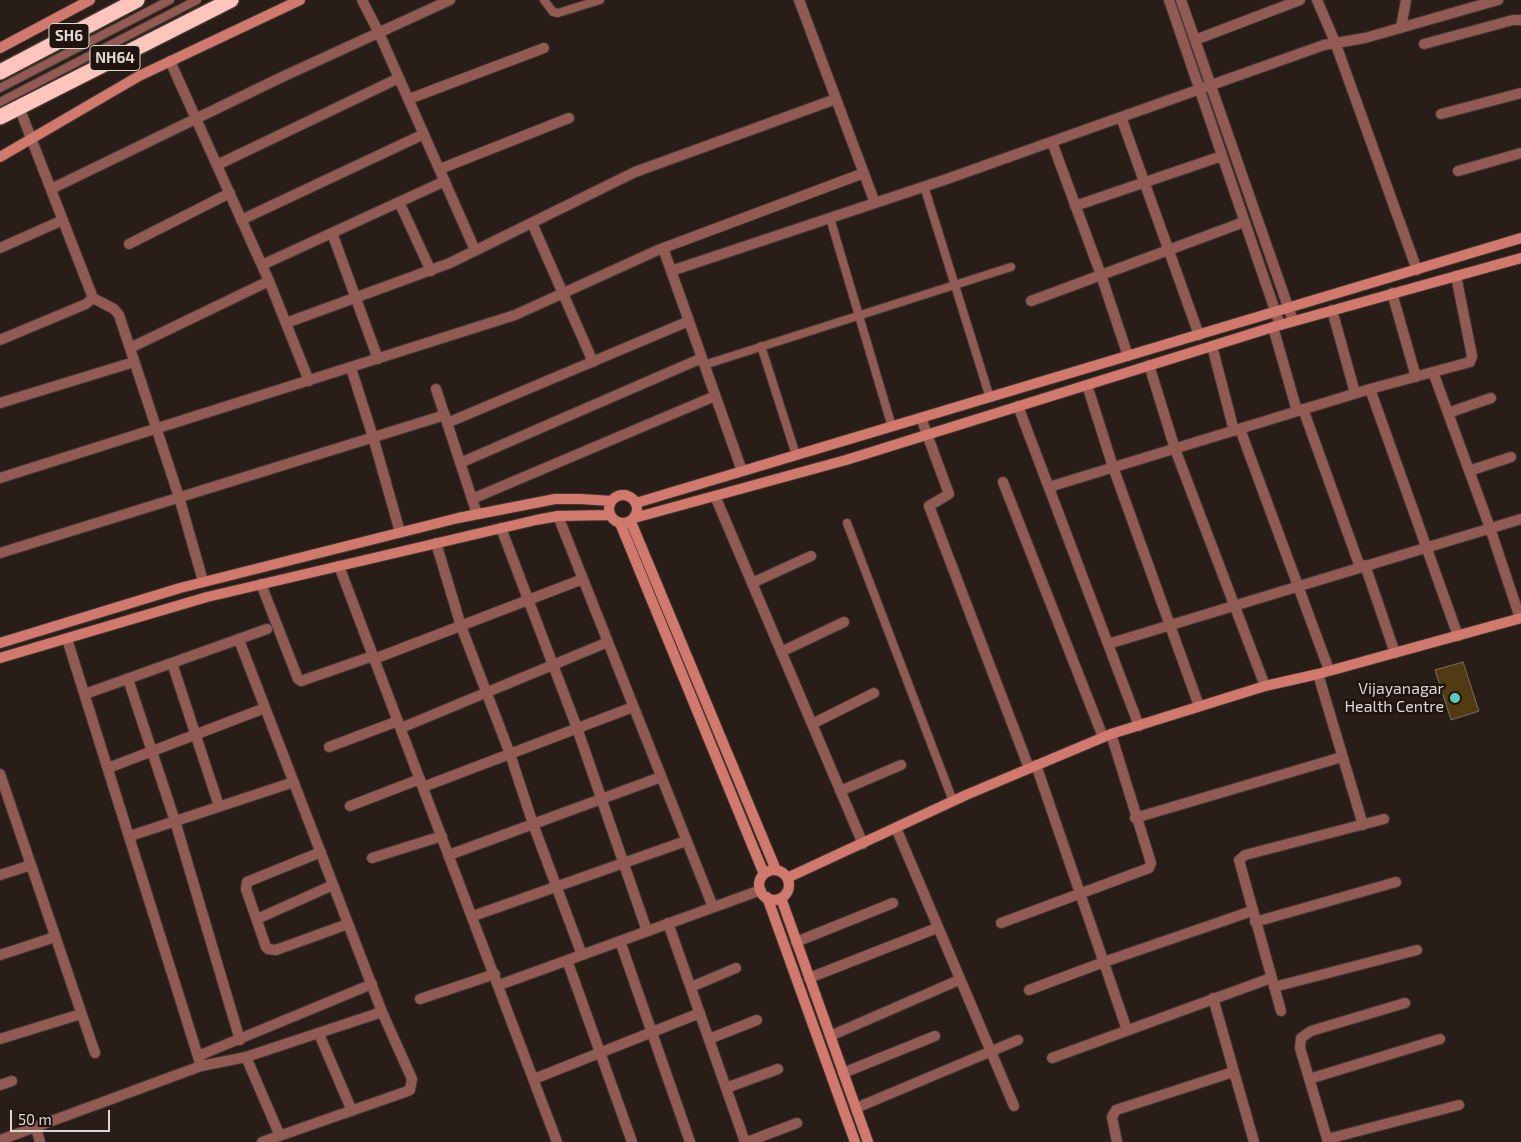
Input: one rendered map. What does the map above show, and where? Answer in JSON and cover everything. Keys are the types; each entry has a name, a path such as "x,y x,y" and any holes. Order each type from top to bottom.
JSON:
{"highway":[{"name":"SH6","path":"0,72 137,0"},
{"name":"NH64","path":"0,117 231,0"}],"street":[{"path":"0,48 90,0"},
{"path":"0,156 139,76 300,0"},
{"path":"362,0 409,99 475,250"},
{"path":"51,189 196,118 450,0"},
{"path":"799,0 875,203"},
{"path":"1169,0 1274,312 1276,326 1300,410 1363,566 1394,653"},
{"path":"1181,0 1293,321"},
{"path":"1195,40 1300,0"},
{"path":"1317,0 1335,42 1417,270"},
{"path":"1401,28 1406,0"},
{"path":"671,271 1052,142 1335,42 1365,38 1498,0"},
{"path":"1424,44 1514,20 1521,20"},
{"path":"409,99 544,48"},
{"path":"170,61 269,281 308,381"},
{"path":"217,164 399,78"},
{"path":"1441,114 1521,94"},
{"path":"286,323 431,271 635,172 836,98"},
{"path":"19,107 93,298 117,311 155,430 179,496 203,582"},
{"path":"1121,117 1199,335"},
{"path":"440,170 569,118"},
{"path":"241,220 424,134"},
{"path":"1052,142 1101,275 1128,356"},
{"path":"1458,171 1521,153"},
{"path":"1075,206 1222,156"},
{"path":"0,478 515,315 663,248 864,174"},
{"path":"262,265 444,181"},
{"path":"129,244 230,193"},
{"path":"400,202 431,271"},
{"path":"0,248 63,220"},
{"path":"1031,301 1244,222"},
{"path":"532,223 593,362"},
{"path":"332,232 378,359"},
{"path":"636,503 1521,238"},
{"path":"663,248 742,472"},
{"path":"620,523 927,435 1293,321 1521,258"},
{"path":"1049,487 1472,359 1456,276"},
{"path":"130,348 269,281"},
{"path":"1392,293 1416,377"},
{"path":"0,340 86,304 93,298"},
{"path":"1332,310 1355,394"},
{"path":"0,553 373,437 446,419 593,362 689,321"},
{"path":"1212,346 1237,430 1299,586 1329,670"},
{"path":"460,462 703,361"},
{"path":"0,403 134,362"},
{"path":"1149,365 1175,449 1236,605 1265,686"},
{"path":"351,368 400,532"},
{"path":"787,878 953,801 1107,736 1265,686 1318,674 1520,618 1470,471 1433,372"},
{"path":"1086,385 1113,467 1199,706"},
{"path":"436,389 477,514"},
{"path":"1370,389 1458,636"},
{"path":"472,499 715,396"},
{"path":"1448,413 1491,398"},
{"path":"1018,406 1139,726"},
{"path":"921,418 949,494 929,506 1033,766 1127,1030"},
{"path":"1470,471 1511,457"},
{"path":"1002,922 1149,868 1151,863 1107,736 1003,482"},
{"path":"0,643 203,582 477,514 561,499 611,501 623,495 631,498 636,503 638,509 632,520"},
{"path":"715,496 863,844"},
{"path":"610,515 611,501"},
{"path":"0,658 207,597 261,584 558,516 610,515 620,523 764,874"},
{"path":"558,516 713,907"},
{"path":"632,520 776,870 787,878 788,892 781,898"},
{"path":"1108,644 1425,547 1521,520"},
{"path":"501,528 577,728 646,931"},
{"path":"436,543 461,626 510,754 532,824 582,955"},
{"path":"752,583 811,556"},
{"path":"339,566 558,1142"},
{"path":"261,584 298,679 301,681 374,658 582,579"},
{"path":"781,652 844,622"},
{"path":"85,694 268,629"},
{"path":"67,638 200,1066"},
{"path":"239,640 382,1012 411,1074 412,1085 405,1092 262,1142"},
{"path":"329,747 487,692 608,642"},
{"path":"172,664 219,806"},
{"path":"1318,674 1362,825"},
{"path":"128,679 175,821 240,1040"},
{"path":"812,724 874,693"},
{"path":"350,806 510,754 633,707"},
{"path":"108,768 265,708"},
{"path":"1135,818 1342,757"},
{"path":"840,791 901,765"},
{"path":"0,774 95,1053"},
{"path":"449,855 661,777"},
{"path":"130,836 294,782"},
{"path":"1281,1011 1238,864 1241,857 1384,819"},
{"path":"896,828 1014,1106"},
{"path":"372,858 442,836"},
{"path":"473,916 686,841"},
{"path":"321,852 246,882 246,889 266,947 272,950 348,924"},
{"path":"0,875 31,865"},
{"path":"776,870 764,874 761,880 764,894 855,1142"},
{"path":"1255,922 1396,882"},
{"path":"257,919 333,885"},
{"path":"499,985 713,907 764,894 781,898"},
{"path":"781,898 868,1142"},
{"path":"796,942 893,903"},
{"path":"1030,990 1104,962 1252,911"},
{"path":"668,924 746,1142 797,1123"},
{"path":"809,978 937,928"},
{"path":"0,956 55,937"},
{"path":"620,941 690,1142"},
{"path":"1052,1058 1213,998 1272,982 1417,950"},
{"path":"566,960 632,1142"},
{"path":"691,987 736,968"},
{"path":"420,998 495,974"},
{"path":"830,1036 959,980"},
{"path":"198,1056 372,984"},
{"path":"1213,998 1254,1142"},
{"path":"1405,1003 1305,1034 1299,1042 1327,1141 1459,1105"},
{"path":"0,1140 200,1066 246,1057 382,1012"},
{"path":"534,1079 700,1013"},
{"path":"0,1039 81,1014"},
{"path":"709,1039 757,1020"},
{"path":"319,1034 352,1111"},
{"path":"843,1073 935,1036"},
{"path":"1309,1079 1440,1039"},
{"path":"856,1108 1018,1040"},
{"path":"246,1057 280,1136"},
{"path":"726,1088 778,1069"},
{"path":"1117,1142 1112,1117 1116,1110 1233,1072"},
{"path":"0,1085 12,1081"},
{"path":"36,1128 40,1142"}],"lane":[{"path":"0,88 170,0"},
{"path":"0,102 197,0"},
{"path":"544,0 552,12 558,13 600,0"},
{"path":"924,186 990,398"},
{"path":"830,218 892,427"},
{"path":"703,361 762,346 1011,267"},
{"path":"762,346 796,455"},
{"path":"848,524 953,801"}],"building":[{"path":"1463,662 1479,711 1451,720 1435,670"}],"place":[{"name":"Vijayanagar Health Centre","path":"1455,698"}]}
